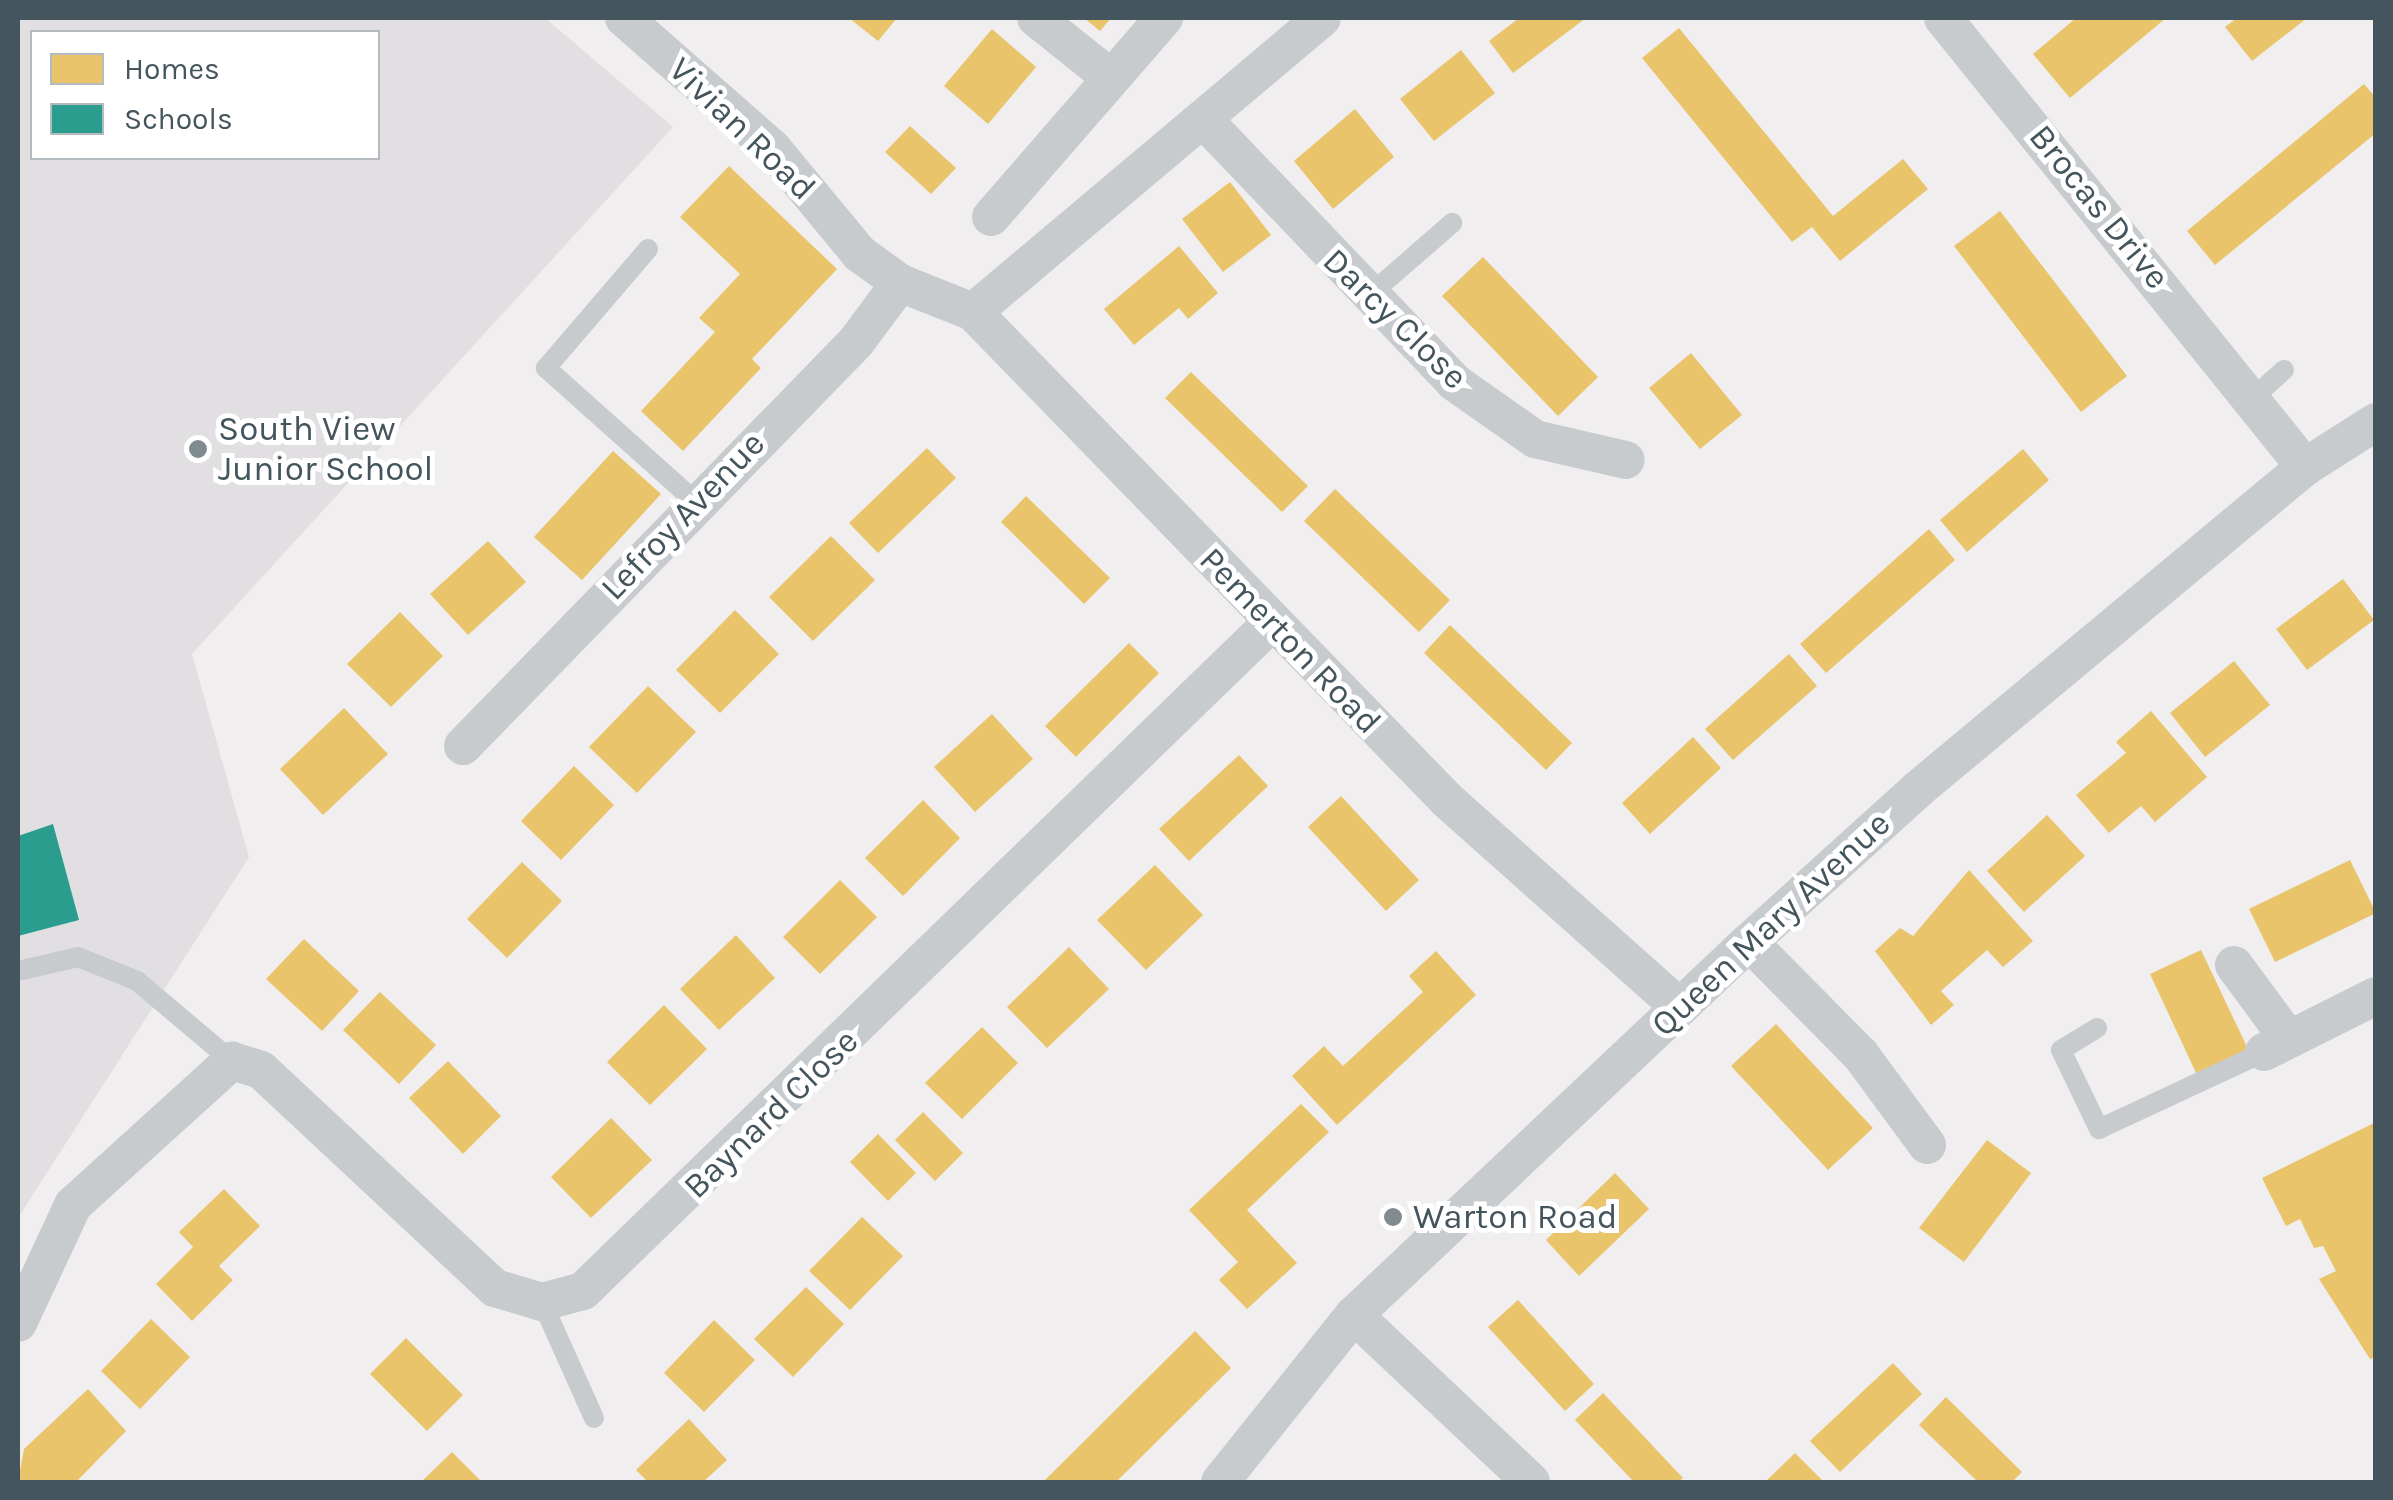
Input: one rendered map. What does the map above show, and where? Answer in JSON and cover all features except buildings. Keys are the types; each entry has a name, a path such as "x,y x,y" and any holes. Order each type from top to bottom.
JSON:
{"street":[{"name":"Vivian Road","path":"624,18 774,150 860,254 900,282"},
{"path":"1036,18 1111,78"},
{"path":"991,218 1164,18"},
{"path":"973,312 1322,18"},
{"name":"Brocas Drive","path":"1943,18 2255,396 2305,467"},
{"name":"Darcy Close","path":"1203,119 1365,299 1454,382 1535,439 1626,460"},
{"name":"Pemerton Road","path":"900,282 973,312 1447,800 1679,1007"},
{"name":"Lefroy Avenue","path":"460,744 695,501 856,342 900,282"},
{"name":"Queen Mary Avenue","path":"1220,1482 1354,1315 1749,942 1916,790 2305,467 2376,422"},
{"name":"Baynard Close","path":"542,1302 583,1291 610,1270 1271,623"},
{"path":"1749,942 1860,1054 1927,1144"},
{"path":"2234,964 2275,1044 2376,996"},
{"path":"18,1323 73,1205 232,1061 261,1070 496,1288 542,1302"},
{"path":"1354,1315 1531,1482"}],"lane":[{"path":"1365,299 1452,223"},
{"path":"648,249 546,368 695,501"},
{"path":"2255,396 2284,370"},
{"path":"18,971 78,957 137,980 232,1061"},
{"path":"2097,1028 2061,1050 2099,1129 2275,1044"},
{"path":"542,1302 594,1418"}],"shaded area":[{"name":"South View Junior School","path":"18,18 545,18 673,127 192,654 249,857 18,1218"}],"place":[{"name":"South View Junior School","path":"198,449"},
{"name":"Warton Road","path":"1393,1217"}]}
